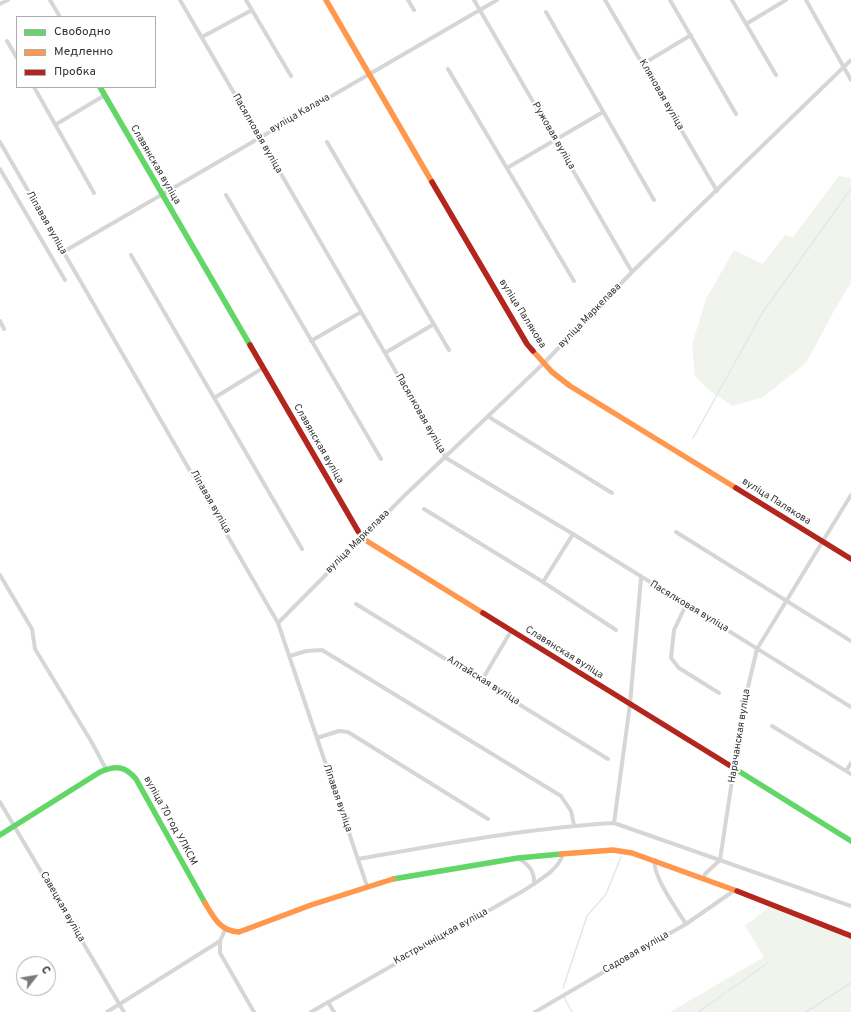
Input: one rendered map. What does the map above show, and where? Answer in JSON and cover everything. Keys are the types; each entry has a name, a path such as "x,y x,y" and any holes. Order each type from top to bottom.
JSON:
{"street":[{"path":"0,4 8,0"},
{"path":"50,0 59,16"},
{"name":"Пасялковая вуліца","path":"180,0 446,458 573,534 641,578 851,707"},
{"path":"246,0 291,76"},
{"name":"вуліца Палякова","path":"326,0 524,338 544,363 570,386 851,560"},
{"path":"408,0 414,10"},
{"name":"Ружовая вуліца","path":"474,0 632,272"},
{"name":"вуліца Калача","path":"63,252 497,0"},
{"name":"Кляновая вуліца","path":"606,0 717,191"},
{"path":"670,0 736,114"},
{"path":"732,0 776,75"},
{"path":"746,24 786,0"},
{"path":"806,0 851,80"},
{"path":"202,37 252,10"},
{"path":"546,12 654,200"},
{"path":"643,64 691,35"},
{"path":"7,41 16,56"},
{"name":"вуліца Маркелава","path":"278,623 362,538 544,363 632,272 851,60"},
{"path":"448,69 574,281"},
{"path":"35,88 94,193"},
{"name":"Славянская вуліца","path":"101,88 362,538 851,841"},
{"path":"55,124 105,95"},
{"path":"506,168 603,112"},
{"name":"Ліпавая вуліца","path":"0,142 232,540 278,623 367,886"},
{"path":"327,142 449,350"},
{"path":"0,169 65,280"},
{"path":"226,195 381,459"},
{"path":"131,255 302,549"},
{"path":"311,341 361,312"},
{"path":"0,321 4,329"},
{"path":"385,353 434,324"},
{"path":"214,398 263,368"},
{"path":"489,417 612,493"},
{"name":"Нарачанская вуліца","path":"720,860 735,769 743,708 757,649 824,542 851,495"},
{"path":"424,509 543,582 616,630"},
{"path":"676,532 851,641"},
{"path":"543,582 573,534"},
{"path":"0,575 32,629 35,649 91,741 106,769 0,835"},
{"path":"614,823 630,704 641,578"},
{"name":"Алтайская вуліца","path":"356,604 482,680 608,759"},
{"path":"686,605 674,630 671,658 680,668 719,693"},
{"path":"482,680 511,631"},
{"path":"290,656 306,651 322,650 561,796 571,811 574,826"},
{"path":"772,726 851,774"},
{"path":"317,738 339,731 348,732 488,819"},
{"path":"846,771 851,763"},
{"name":"вуліца 70 год УЛКСМ","path":"106,769 118,766 125,767 136,779 215,921 225,930"},
{"name":"Савецкая вуліца","path":"0,802 124,1012"},
{"path":"358,859 504,834 614,823 851,906"},
{"path":"254,1012 220,953 220,941 225,930 239,932 367,886 413,874 518,858 563,853 613,850 655,860 851,936"},
{"name":"Кастрычніцкая вуліца","path":"311,1012 534,884 551,872 563,858 563,853"},
{"path":"518,858 529,867 534,874 534,884"},
{"path":"655,860 654,863 658,877 686,924"},
{"path":"704,878 705,874 720,860"},
{"name":"Садовая вуліца","path":"535,1012 686,924 735,890"},
{"path":"107,1012 220,941"},
{"path":"328,1002 334,1012"}],"shaded area":[{"path":"839,176 851,178 851,283 806,363 763,397 732,406 708,389 695,376 692,345 706,299 734,250 763,264 785,235 793,237"},
{"path":"769,907 851,938 851,1012 670,1012 764,957 745,926"}],"waterway":[{"path":"693,438 763,312 851,189"},
{"path":"563,988 587,916 606,894 621,857"},
{"path":"698,1012 768,963"},
{"path":"806,1012 851,983"},
{"path":"564,997 572,1012"}],"traffic: fast":[{"path":"101,88 250,345"},
{"path":"729,765 851,841"},
{"path":"0,835 100,772 111,768 124,769 136,779 205,903"},
{"path":"393,879 518,858 561,854"}],"traffic: slow":[{"path":"326,0 432,182"},
{"path":"533,351 552,372 570,386 736,488"},
{"path":"358,531 362,538 483,613"},
{"path":"561,854 613,850 632,853 737,891"},
{"path":"205,903 218,923 227,929 239,932 311,905 393,879"}],"traffic: jam":[{"path":"432,182 527,344 533,351"},
{"path":"250,345 358,531"},
{"path":"736,488 851,559"},
{"path":"483,613 729,765"},
{"path":"737,891 851,936"}]}
